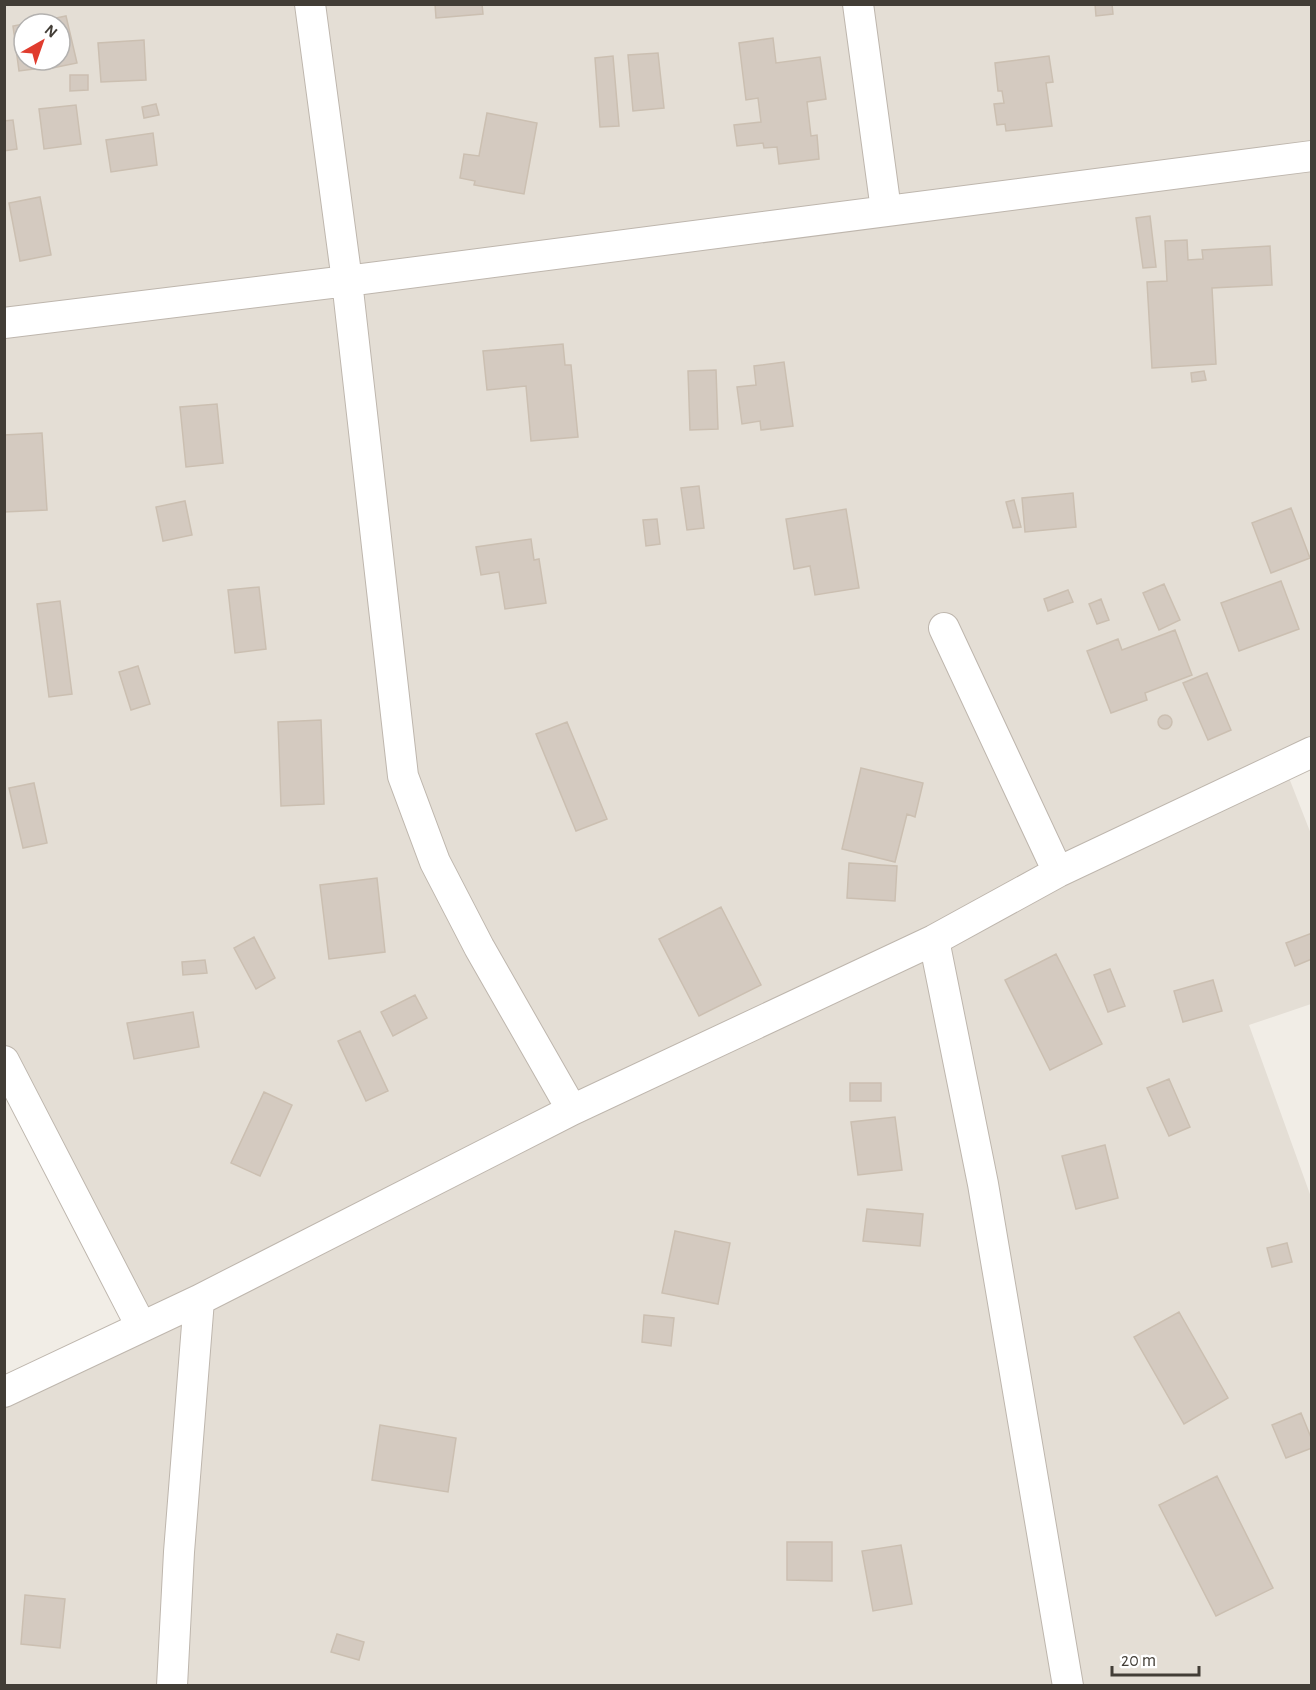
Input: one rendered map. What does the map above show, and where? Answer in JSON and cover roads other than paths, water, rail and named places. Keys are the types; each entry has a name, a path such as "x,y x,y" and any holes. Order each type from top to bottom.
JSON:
{"street":[{"path":"310,4 347,281 403,776 435,862 479,948 572,1110"},
{"path":"858,4 886,210"},
{"path":"4,323 347,281 1311,156"},
{"path":"944,628 1058,872"},
{"path":"4,1392 199,1300 572,1110 934,940 1058,872 1311,752"},
{"path":"934,940 985,1196 1068,1686"},
{"path":"4,1061 141,1326"},
{"path":"172,1686 179,1552 199,1300"}]}
